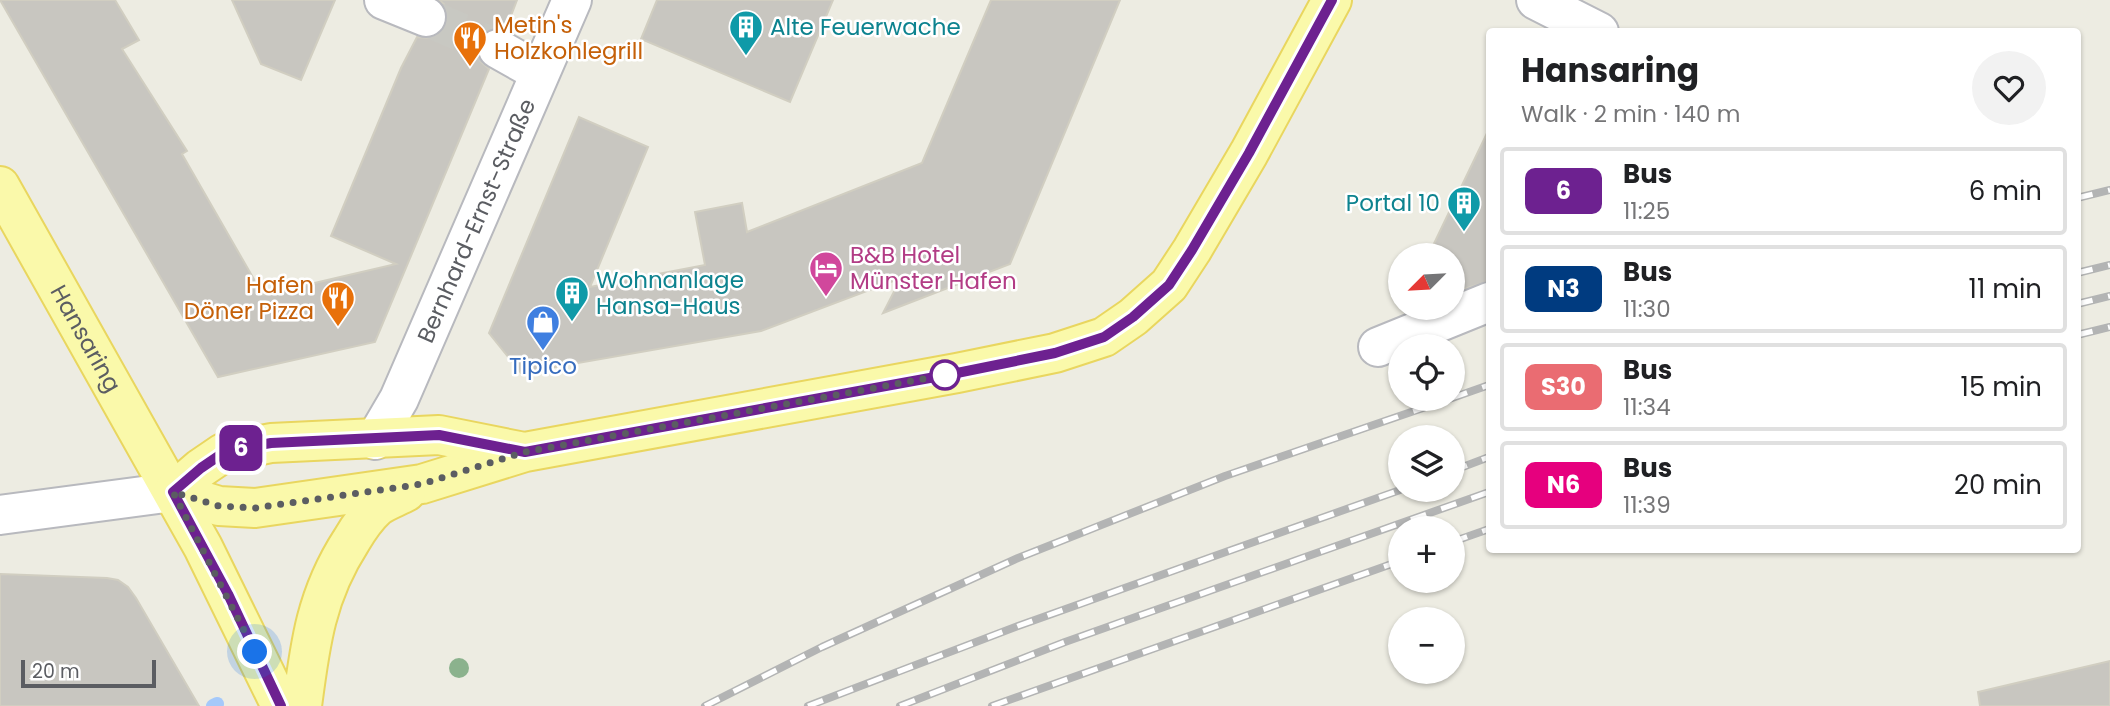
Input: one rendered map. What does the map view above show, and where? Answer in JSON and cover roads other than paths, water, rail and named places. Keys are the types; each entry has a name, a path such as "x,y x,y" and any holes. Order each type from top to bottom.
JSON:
{"main road":[{"path":"302,706 310,641 323,595 339,560 365,519 379,505 422,484 525,452 957,373 1055,353 1104,337 1133,317 1169,285 1249,153 1332,0"},
{"name":"Hansaring","path":"0,187 173,492 228,594 281,706"},
{"path":"173,492 223,453 271,443 439,435 525,452"},
{"path":"173,492 219,506 255,508 422,484"}],"street":[{"path":"384,0 426,17"},
{"name":"Bernhard-Ernst-Straße","path":"375,440 404,388 572,0"},
{"path":"1535,0 1591,28"},
{"path":"498,49 539,72"},
{"path":"1378,347 1486,303"},
{"path":"0,515 173,492"}],"waterway":[{"path":"213,706 217,704"}],"tunnel":[{"path":"426,17 498,49"}],"railway":[{"path":"2081,197 2110,190"},
{"path":"2081,272 2110,265"},
{"path":"2081,303 2110,296"},
{"path":"2081,334 2110,327"},
{"path":"1465,393 1486,386"},
{"path":"705,706 822,647 1018,558 1225,476 1414,411"},
{"path":"1465,466 1486,458"},
{"path":"900,706 1065,642 1486,493"},
{"path":"808,706 1018,626 1388,494"},
{"path":"1465,537 1486,530"},
{"path":"992,706 1388,565"}],"place":[{"name":"Alte Feuerwache","path":"746,57"},
{"name":"Metin's Holzkohlegrill","path":"470,68"},
{"name":"Portal 10","path":"1464,233"},
{"name":"B&B Hotel Münster Hafen","path":"826,298"},
{"name":"Wohnanlage Hansa-Haus","path":"572,323"},
{"name":"Hafen Döner Pizza","path":"338,328"},
{"name":"Tipico","path":"543,352"}]}
